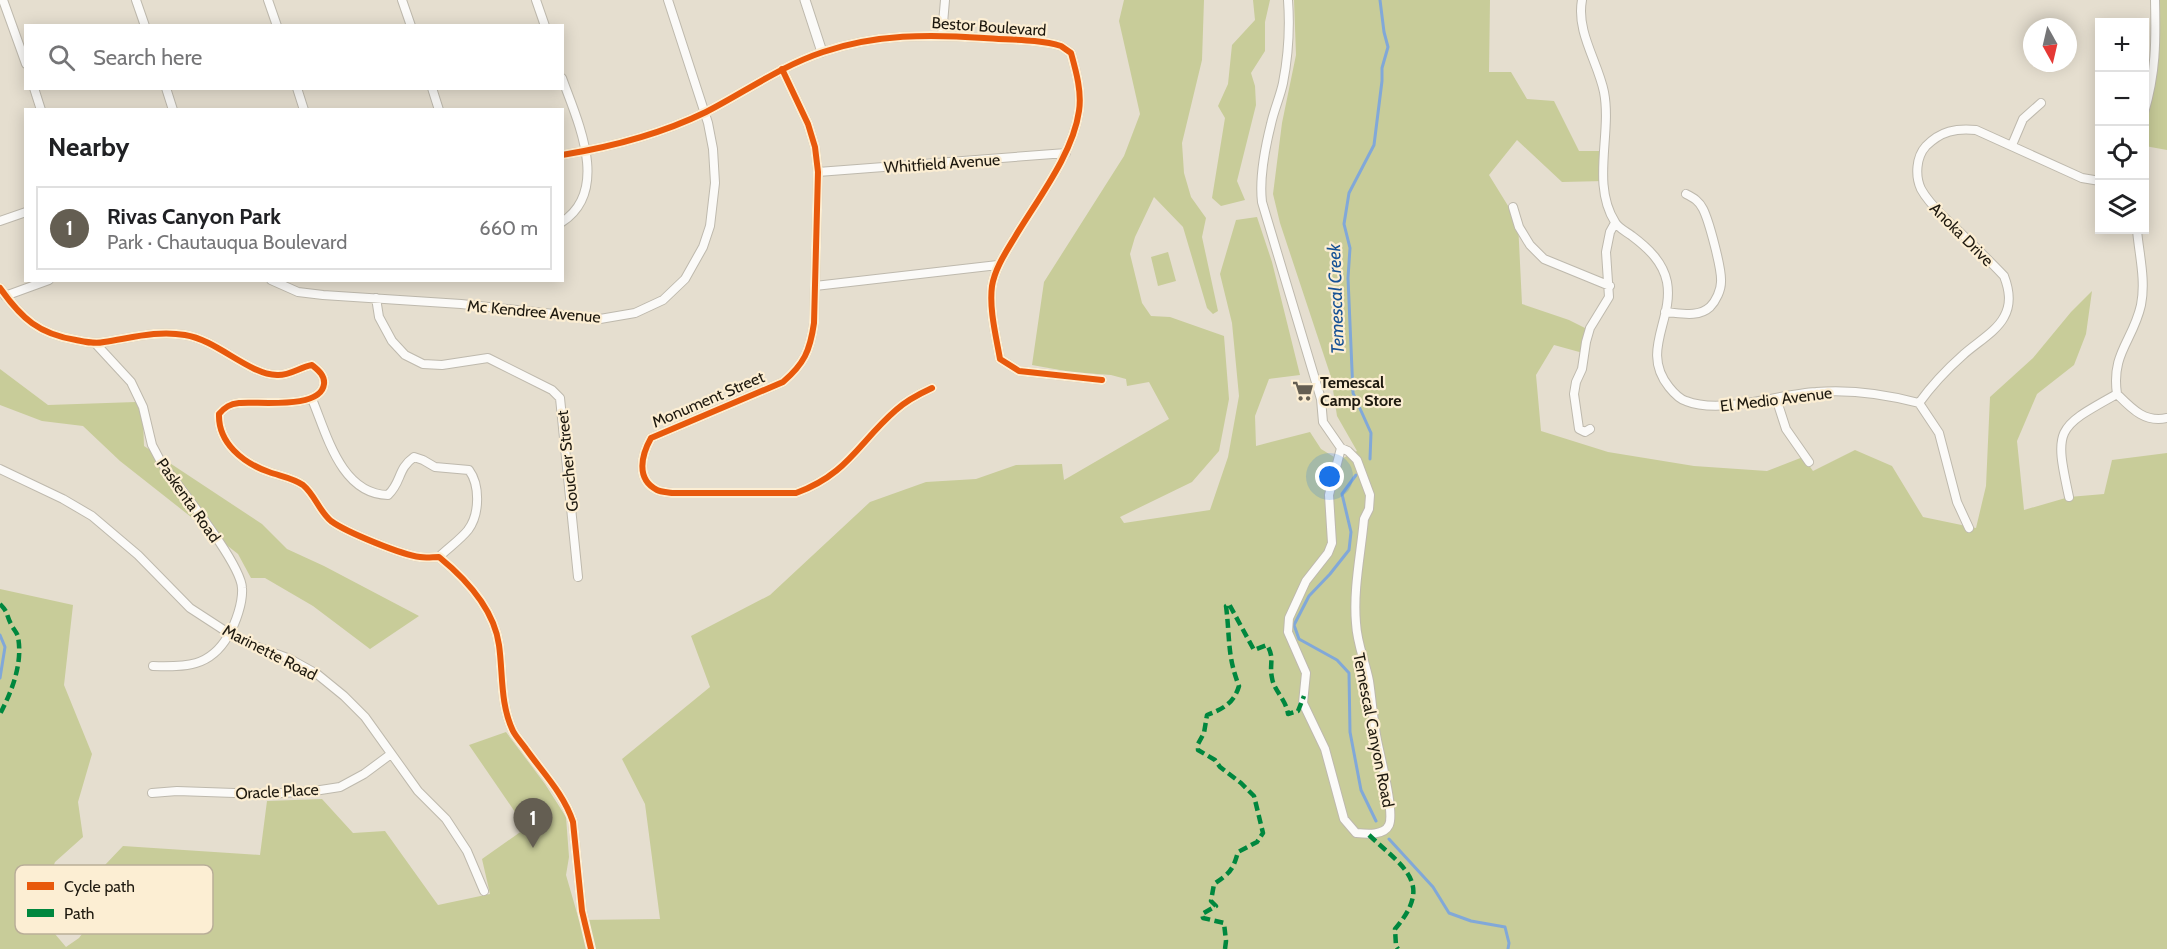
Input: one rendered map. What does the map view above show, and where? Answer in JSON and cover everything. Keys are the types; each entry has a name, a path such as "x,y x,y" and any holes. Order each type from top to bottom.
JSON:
{"street":[{"path":"3,0 24,58"},
{"path":"136,0 144,24"},
{"path":"268,0 276,24"},
{"path":"402,0 410,24"},
{"path":"536,0 544,24"},
{"name":"Mc Kendree Avenue","path":"276,282 298,292 322,295 461,304 600,319 635,313 663,300 685,279 703,247 710,226 715,183 713,149 705,112 668,0"},
{"path":"805,0 822,52"},
{"path":"942,35 945,0"},
{"name":"Temescal Canyon Road","path":"1288,0 1285,68 1264,160 1262,202 1321,399 1323,422 1341,448 1357,460 1370,495 1369,509 1364,519 1355,621 1391,809 1390,825 1385,831 1370,834 1356,832 1344,819 1325,749 1303,703 1306,673 1288,632 1289,618 1306,581 1328,554 1332,543 1329,495 1341,448"},
{"path":"1582,0 1582,23 1604,92 1606,134 1604,186 1607,204 1616,223 1610,232 1606,252 1610,297 1590,328 1582,369 1574,394 1579,429 1585,432 1590,429"},
{"path":"2149,98 2156,61 2155,0"},
{"name":"Bestor Boulevard","path":"564,155 644,136 705,112 782,69 822,52 883,38 942,35 1056,44 1067,48 1071,53 1079,88 1079,110 1074,133 1066,153 998,265 992,287 992,303 1000,359 1019,371 1102,380"},
{"name":"Monument Street","path":"782,69 808,124 815,147 818,172 812,339 798,369 783,382 651,438 644,450 641,463 645,478 656,490 672,493 796,493 814,487 834,474 894,411 910,398 932,388"},
{"path":"564,84 586,151 588,178 578,208 564,220"},
{"path":"35,90 40,108"},
{"path":"167,90 171,108"},
{"path":"298,90 303,108"},
{"path":"433,90 438,108"},
{"path":"2012,145 2023,119 2041,104"},
{"name":"Anoka Drive","path":"1919,404 1946,370 2004,317 2009,303 2009,287 2004,276 1930,202 1920,188 1917,170 1921,153 1932,140 1944,132 1976,129 2082,178 2095,180"},
{"name":"Whitfield Avenue","path":"818,172 1066,153"},
{"path":"1665,312 1693,315 1709,308 1717,297 1721,281 1715,247 1704,210 1696,199 1686,194"},
{"path":"1513,207 1519,226 1530,245 1544,259 1610,286"},
{"path":"0,221 24,213"},
{"name":"El Medio Avenue","path":"1616,223 1639,241 1661,265 1667,283 1665,312 1657,348 1657,363 1662,378 1683,400 1711,407 1815,392 1860,392 1888,395 1919,404"},
{"path":"2138,234 2142,267 2142,302 2138,319 2116,368 2117,394 2134,411 2143,416 2167,418"},
{"path":"815,286 998,265"},
{"path":"41,282 3,292 21,315 38,329 58,337 95,344 159,332 187,335 209,343 266,373 279,375 312,365 321,372 324,380 319,395 312,399 290,402 237,403 225,407 219,414 218,425 225,441 235,453 267,472 303,485 312,495 320,510 333,522 397,550 420,557 439,556 468,529 474,516 476,488 469,470 435,467 414,457 405,463 395,489 388,495 376,495 364,490 344,470 337,458 312,399"},
{"name":"Goucher Street","path":"376,298 379,317 392,341 405,355 423,364 442,365 489,358 552,390 560,398 578,577"},
{"name":"Paskenta Road","path":"95,344 131,382 143,406 152,446 161,462 238,572 243,587 241,602 230,634"},
{"path":"2069,497 2060,444 2067,428 2076,418 2117,394"},
{"path":"1776,398 1786,429 1809,462"},
{"path":"1919,404 1939,433 1957,502 1969,528"},
{"name":"Marinette Road","path":"0,469 63,499 92,516 138,555 190,608 230,634 290,659 318,674 344,696 365,717 418,791 446,819 467,851 484,891"},
{"path":"439,556 462,575 494,622 499,644 503,694 513,730 569,810 573,822 582,911 591,949"},
{"path":"153,666 177,667 199,663 213,656 230,634"},
{"name":"Oracle Place","path":"152,793 177,791 267,794 340,787 364,774 391,754"}],"green space":[{"path":"1124,0 1204,0 1202,60 1182,143 1184,173 1191,197 1206,218 1202,237 1218,311 1213,314 1207,308 1183,227 1154,197 1135,237 1130,254 1142,303 1151,316 1170,317 1224,336 1229,399 1219,451 1192,482 1120,517 1124,523 1210,510 1228,457 1239,396 1232,323 1220,274 1236,220 1257,217 1272,262 1300,375 1269,379 1255,416 1256,446 1310,432 1321,449 1339,460 1357,451 1337,416 1331,377 1280,223 1273,194 1282,123 1296,55 1294,0 1490,0 1489,72 1511,72 1527,99 1554,101 1579,151 1605,151 1604,181 1562,182 1517,140 1489,175 1518,222 1522,304 1569,320 1589,330 1583,353 1554,345 1536,375 1541,431 1608,452 1694,466 1767,471 1803,457 1813,471 1855,450 1892,466 1923,517 1976,528 1986,486 1990,397 2033,358 2071,312 2092,291 2086,334 2074,365 2037,394 2017,441 2024,510 2069,497 2104,494 2112,460 2167,453 2167,949 0,949 0,589 73,605 64,685 92,754 78,802 83,837 54,865 15,865 15,934 55,934 66,947 82,934 213,934 213,865 105,865 123,846 260,855 267,801 322,799 353,833 385,831 438,905 490,894 482,859 526,828 469,745 506,732 545,784 566,817 569,857 566,875 579,920 660,919 645,804 622,759 710,687 691,636 770,595 870,502 926,482 976,479 1016,465 1062,464 1064,480 1169,419 1149,382 1127,386 1126,379 1111,375 1071,372 1032,365 1044,282 1124,156 1140,114 1119,21"},
{"path":"1253,0 1270,0 1265,22 1265,51 1251,73 1255,86 1256,105 1237,181 1245,200 1221,206 1212,198 1225,118 1218,106 1228,84 1232,45 1255,20"},
{"path":"2155,0 2167,0 2167,150 2149,147 2149,98 2152,87"},
{"path":"1168,252 1176,281 1158,286 1151,257"},
{"path":"0,369 48,405 136,402 143,419 144,446 262,524 287,549 419,616 370,649 313,606 265,578 251,578 238,554 120,461 83,426 42,421 0,405"}],"waterway":[{"name":"Temescal Creek","path":"1370,459 1371,433 1353,393 1348,278 1350,248 1344,224 1349,193 1374,145 1382,68 1388,47 1380,0"},
{"name":"Temescal Creek","path":"1356,475 1342,494 1351,532 1349,550 1309,596 1294,625 1299,639 1337,660 1349,673 1350,732 1361,790 1376,821"},
{"path":"0,635 5,647 0,678"},
{"name":"Temescal Creek","path":"1389,839 1433,887 1449,913 1471,921 1505,927 1509,943 1508,949"}],"marked path":[{"path":"0,604 17,634 19,647 18,667 9,696 0,714"},
{"path":"1225,949 1224,923 1203,918 1202,914 1216,906 1211,901 1214,884 1230,871 1238,852 1257,842 1263,833 1254,796 1215,760 1198,750 1207,715 1227,705 1239,686 1231,656 1226,606 1229,604 1254,650 1267,645 1271,654 1273,683 1288,714 1298,711 1304,696"},
{"path":"1369,835 1403,867 1410,877 1413,888 1412,900 1407,913 1395,929 1398,949"}],"cycle path":[{"path":"564,155 617,144 671,127 706,112 792,64 843,46 883,39 943,36 1033,41 1061,46 1071,53 1078,82 1080,104 1075,127 1062,160 998,267 992,286 992,313 1000,359 1019,371 1102,380"},
{"path":"782,69 808,124 815,147 818,172 814,323 808,349 801,363 783,382 651,438 643,459 643,473 650,485 662,492 796,493 828,477 851,457 900,406 932,388"},
{"path":"0,288 32,323 63,337 97,343 154,334 185,335 209,343 266,373 281,375 312,365 319,371 324,384 320,392 312,398 301,401 230,405 219,414 223,434 234,450 250,463 303,485 311,493 323,513 338,526 401,552 420,557 439,557 469,585 485,607 499,645 504,699 513,731 559,793 573,822 582,911 591,949"}],"place":[{"name":"Temescal Camp Store","path":"1303,391"},
{"name":"Rivas Canyon Park","path":"533,848"}]}
